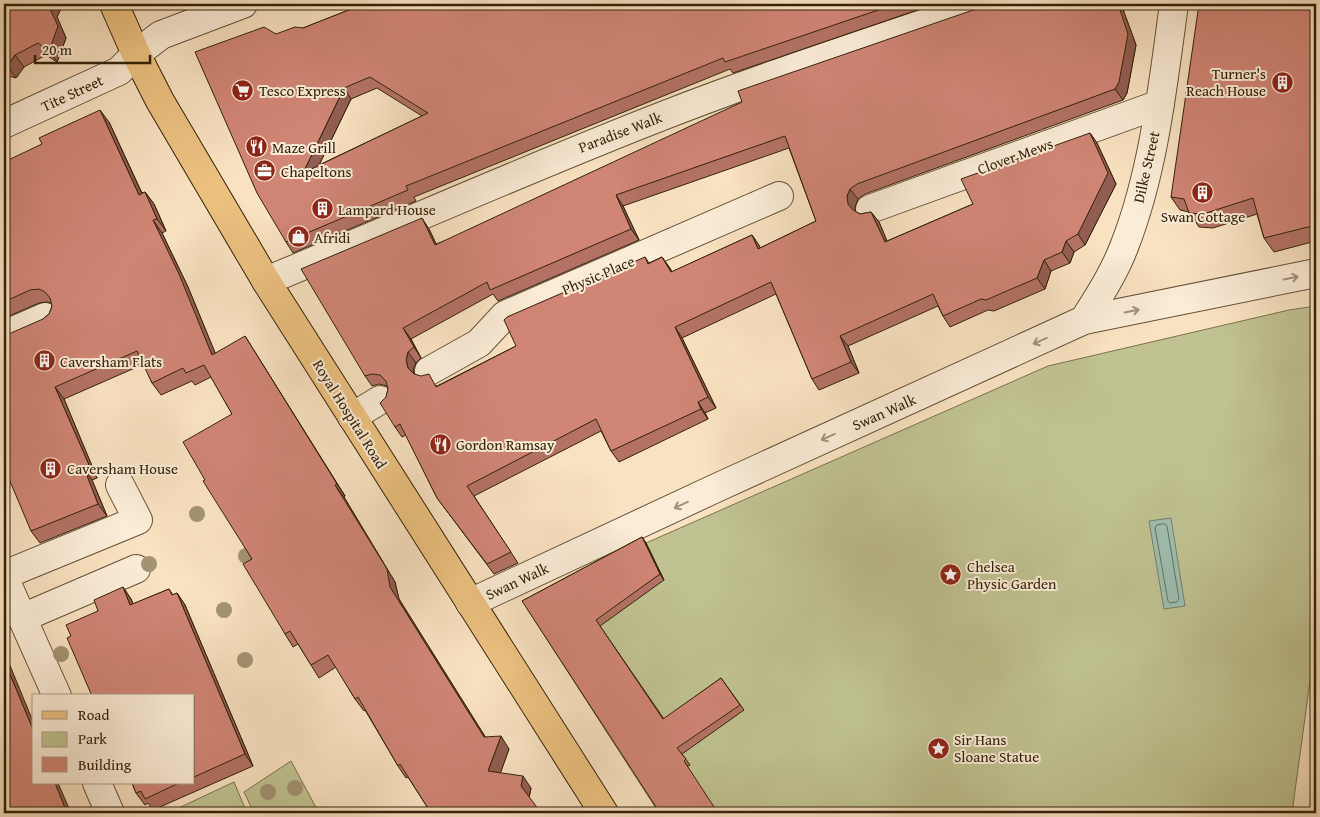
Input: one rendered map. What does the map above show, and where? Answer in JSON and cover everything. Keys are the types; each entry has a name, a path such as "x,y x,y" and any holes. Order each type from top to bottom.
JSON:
{"main road":[{"name":"Royal Hospital Road","path":"114,4 160,102 266,281 604,813"}],"street":[{"name":"Tite Street","path":"4,124 119,71 136,54 161,36 243,4"},
{"name":"Paradise Walk","path":"266,281 562,155 722,94 982,4"},
{"name":"Dilke Street","path":"1084,320 1112,273 1134,217 1149,162 1160,104 1174,4"},
{"name":"Clover Mews","path":"870,209 1160,104"},
{"name":"Physic Place","path":"429,371 479,343 505,315 778,196"},
{"name":"Swan Walk","path":"470,603 1084,320 1316,273"},
{"path":"4,335 45,317"},
{"path":"352,417 380,400"},
{"path":"56,694 4,576 138,520 120,485"},
{"path":"22,618 136,569"},
{"path":"97,784 110,813"}],"green space":[{"name":"Chelsea Physic Garden","path":"1316,306 1316,637 1292,813 659,813 526,607 646,543 1048,366 1289,310"},
{"path":"291,761 319,813 254,813 244,792"},
{"path":"234,782 247,813 168,813"}],"water":[{"path":"1171,518 1185,606 1164,609 1149,521"}],"building":[{"path":"4,4 49,4 58,26 49,51 38,43 15,55 7,66 4,65"},
{"path":"364,4 896,4 725,62 723,58 406,186 408,190 286,242 257,193 195,52 264,27 276,34 295,27 303,28","holes":["370,77 428,113 303,173 344,88"]},
{"path":"986,4 1118,4 1128,34 1119,82 1115,89 857,184 850,189 847,196 848,204 860,214 871,212 885,242 973,204 961,179 1090,133 1108,173 1078,234 1066,241 1062,252 1044,260 1037,278 986,300 981,299 943,316 933,294 840,336 851,362 812,379 771,282 675,327 708,397 698,402 701,409 611,451 596,419 467,486 511,552 487,564 437,498 400,424 395,427 380,403 386,397 388,389 386,381 380,375 372,374 365,376 301,269 422,218 435,245 742,102 738,91","holes":["785,136 816,221 758,249 752,235 671,272 662,257 648,264 645,257 507,317 504,320 516,346 436,387 429,374 421,376 414,374 408,368 406,360 408,352 414,347 403,328 487,282 490,290 631,229 616,195"]},
{"path":"1199,4 1316,4 1316,225 1264,238 1253,198 1203,214 1189,213 1184,199 1171,197"},
{"path":"100,110 139,195 145,192 157,219 153,220 179,274 212,355 245,336 337,484 335,485 387,569 390,587 484,737 501,736 488,771 523,776 521,786 539,810 538,813 431,813 400,764 398,766 358,697 355,699 328,655 311,665 290,631 285,634 243,564 252,559 203,481 205,480 183,442 232,414 204,365 186,373 183,368 152,383 137,351 55,387 89,465 84,468 98,504 31,531 4,467 4,336 43,319 49,314 52,306 50,298 39,289 30,290 4,302 4,162 42,144 39,138"},
{"path":"642,537 660,574 596,620 663,719 721,678 740,705 677,748 686,759 684,761 718,813 660,813 522,601"},
{"path":"123,587 130,605 169,589 172,595 177,593 245,754 195,777 195,694 91,694 67,638 71,636 66,625 98,611 94,600"},
{"path":"4,660 32,727 32,784 55,784 67,813 4,813"},
{"path":"132,784 177,784 145,799 141,791 136,793"}],"place":[{"name":"Turner's Reach House","path":"1282,82"},
{"name":"Tesco Express","path":"243,90"},
{"name":"Maze Grill","path":"256,147"},
{"name":"Chapeltons","path":"265,171"},
{"name":"Swan Cottage","path":"1203,193"},
{"name":"Lampard House","path":"322,209"},
{"name":"Afridi","path":"298,237"},
{"name":"Caversham Flats","path":"44,361"},
{"name":"Gordon Ramsay","path":"440,444"},
{"name":"Caversham House","path":"51,468"},
{"name":"Chelsea Physic Garden","path":"951,575"},
{"name":"Sir Hans Sloane Statue","path":"938,748"}]}
